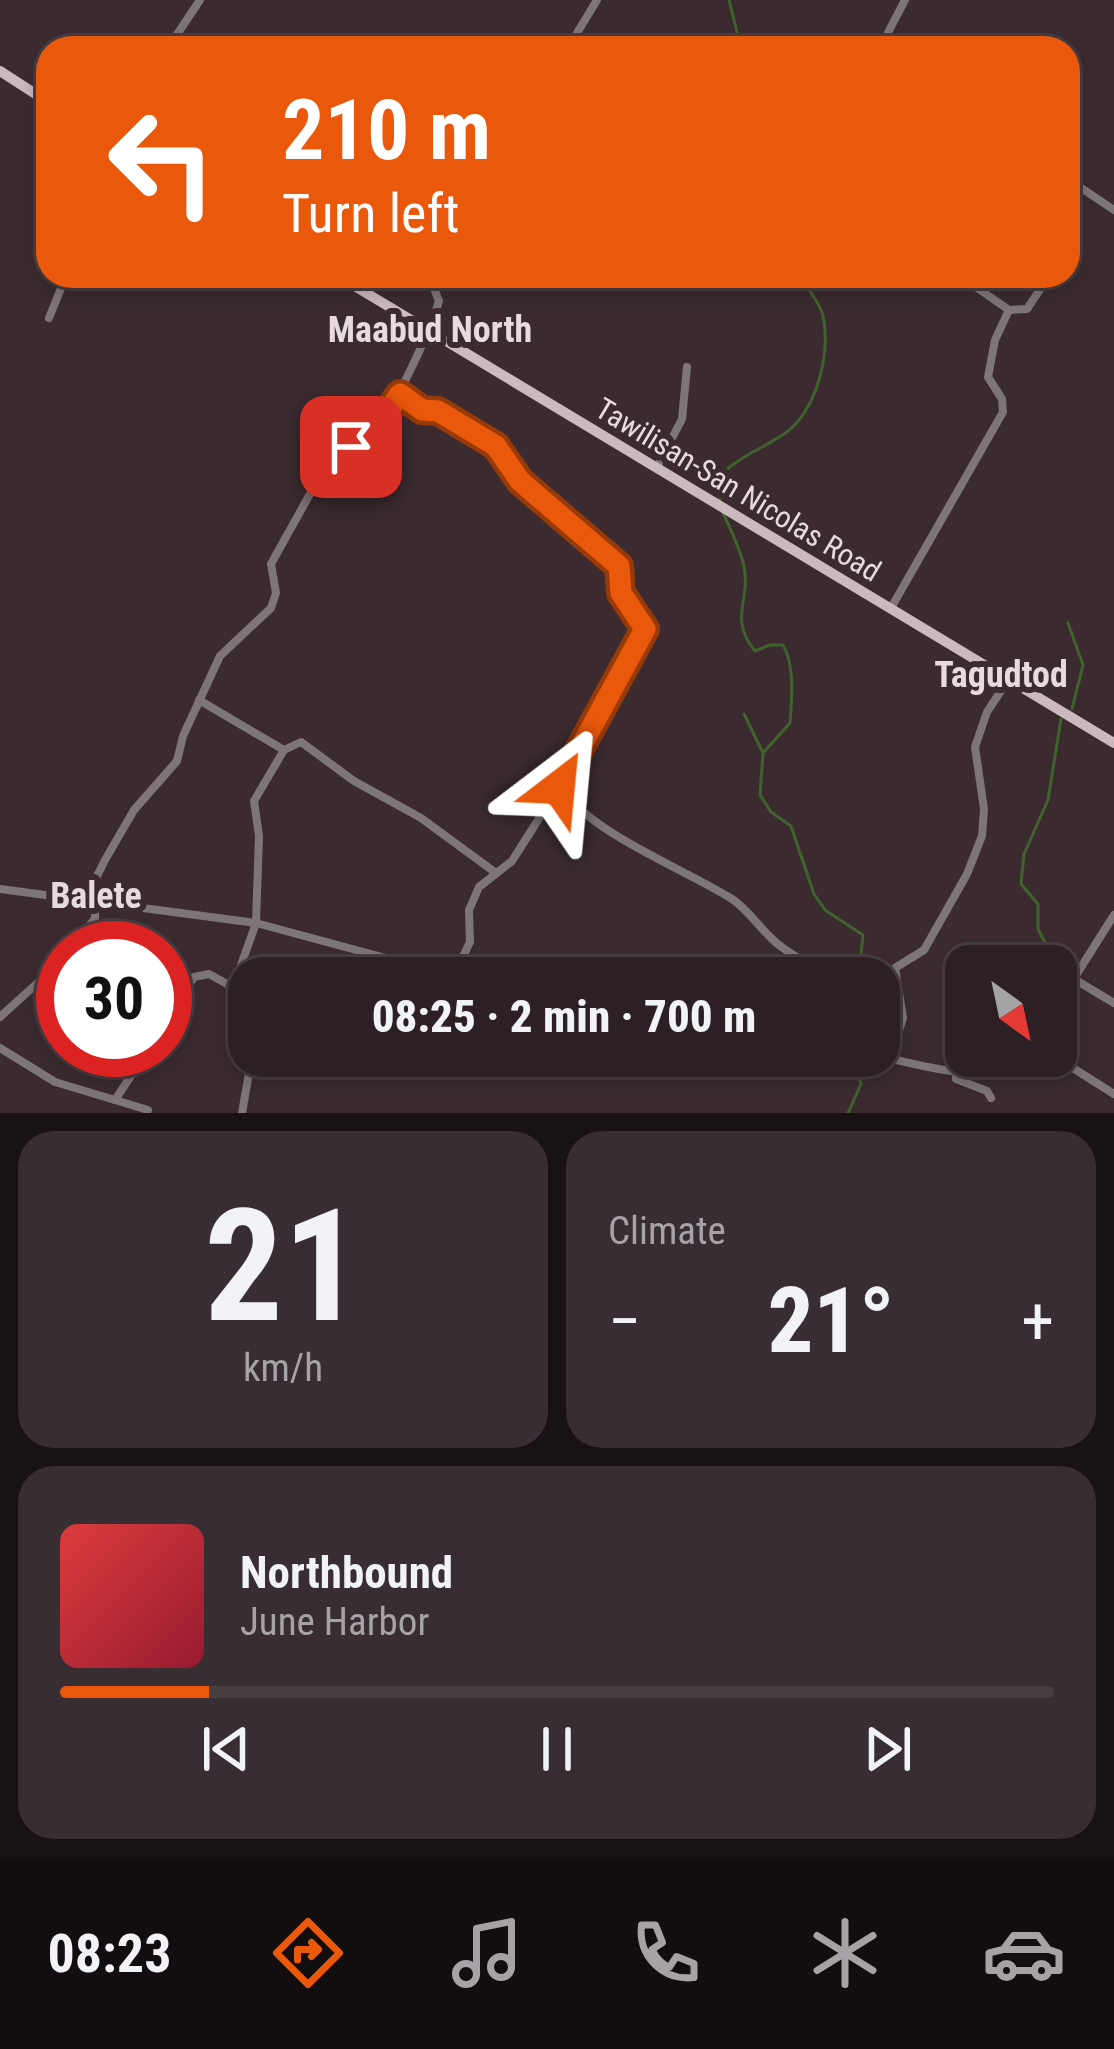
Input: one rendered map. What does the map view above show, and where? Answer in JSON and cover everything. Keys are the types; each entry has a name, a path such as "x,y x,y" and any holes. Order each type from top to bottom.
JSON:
{"main road":[{"path":"0,71 36,94"},
{"name":"Tawilisan-San Nicolas Road","path":"358,288 1114,742"}],"street":[{"path":"176,36 200,0"},
{"path":"575,36 597,0"},
{"path":"886,36 905,0"},
{"path":"1080,187 1114,210"},
{"path":"50,318 61,288"},
{"path":"93,921 97,878 111,848 134,810 177,761 220,656 271,608 276,593 272,563 325,467 337,454 366,441 400,394 439,302 433,288"},
{"path":"977,288 1009,310 1027,309 1040,288"},
{"path":"890,609 1003,412 988,377 994,340 1009,310"},
{"path":"656,468 682,419 687,368"},
{"path":"400,394 496,446 520,481 619,566 621,593 645,629 559,787 512,861 479,887 470,910 470,942 464,957"},
{"path":"900,965 924,950 967,874 983,823 975,747 987,712 1008,680"},
{"path":"199,700 284,751"},
{"path":"244,957 256,923 259,836 254,801 284,751 301,742 354,781 421,818 496,873"},
{"path":"559,787 616,833 735,901 780,946 798,957"},
{"path":"0,889 256,923 379,957"},
{"path":"1077,974 1114,915"},
{"path":"192,979 209,974 228,983"},
{"path":"1077,981 1114,1003"},
{"path":"0,1017 36,984"},
{"path":"0,1048 55,1082 148,1110"},
{"path":"900,1060 945,1069"},
{"path":"1077,1071 1114,1094"},
{"path":"115,1100 130,1077"},
{"path":"242,1113 248,1077"},
{"path":"956,1077 987,1091 991,1098"}],"waterway":[{"path":"729,0 738,36"},
{"path":"720,502 721,475 784,434 813,397 823,365 825,331 823,316 808,288"},
{"path":"722,511 744,566 742,619 747,639 755,651 783,645 791,672 790,723 763,753 760,795 771,812 791,826 814,894 825,910 863,935 859,957"},
{"path":"1068,623 1083,665 1072,709"},
{"path":"744,714 762,751"},
{"path":"1046,945 1038,929 1038,904 1021,884 1024,854 1048,800 1061,719"},
{"path":"848,1113 861,1084 859,1077"}],"district":[{"name":"Maabud North","path":"430,329"},
{"name":"Tagudtod","path":"1001,674"},
{"name":"Balete","path":"96,895"}],"route":[{"path":"351,447 366,441 400,394 496,446 520,481 619,566 621,593 645,629 559,787"}]}
